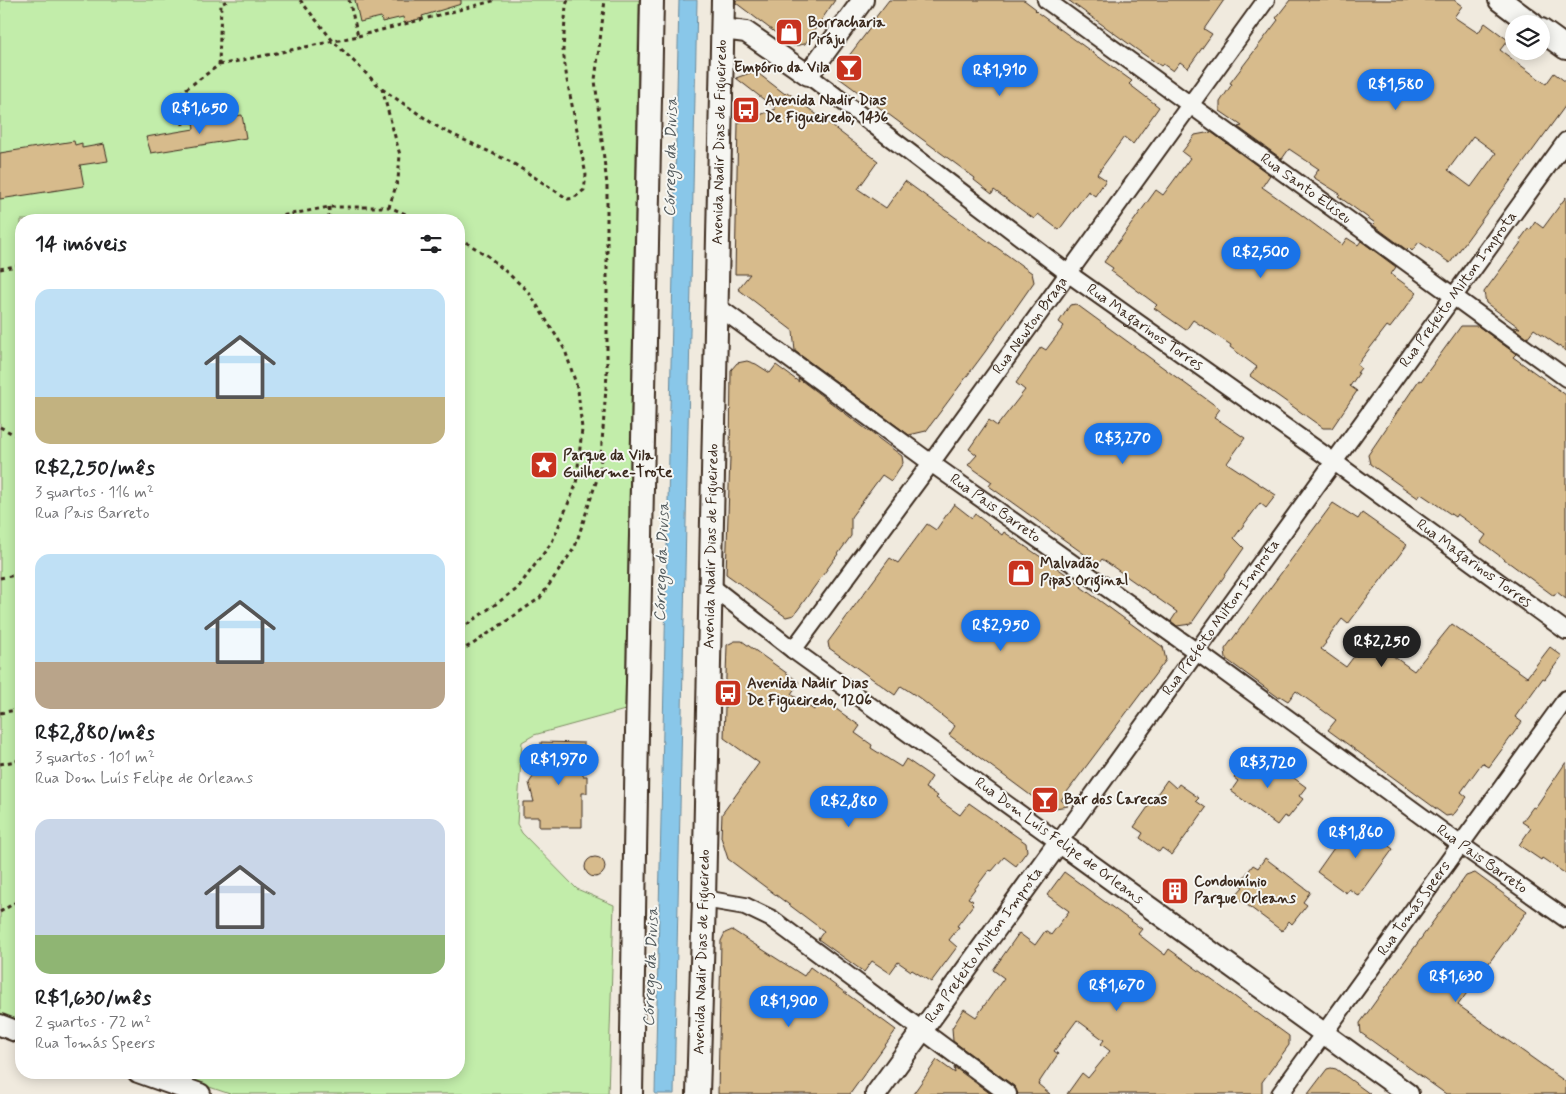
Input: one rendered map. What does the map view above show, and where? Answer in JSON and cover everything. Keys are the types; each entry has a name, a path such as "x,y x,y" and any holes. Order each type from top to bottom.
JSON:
{"main road":[{"path":"631,1094 652,0"},
{"name":"Avenida Nadir Dias de Figueiredo","path":"698,1094 704,899 723,0"},
{"path":"1500,0 1520,15"},
{"path":"1550,36 1566,48"}],"street":[{"path":"808,75 863,0"},
{"name":"Rua Santo Eliseu","path":"1046,0 1566,378"},
{"name":"Rua Newton Braga","path":"793,650 932,463 1189,104 1266,0"},
{"name":"Rua Magarinos Torres","path":"723,29 746,32 808,75 1069,274 1333,461 1566,631"},
{"name":"Rua Prefeito Milton Improta","path":"876,1094 1566,141"},
{"name":"Rua Pais Barreto","path":"717,306 1566,919"},
{"name":"Rua Dom Luís Felipe de Orleans","path":"711,586 793,650 1408,1094"},
{"name":"Rua Tomás Speers","path":"1280,1094 1566,699"},
{"path":"704,899 745,906 772,920 1008,1094"},
{"path":"0,1025 15,1030"},
{"path":"158,1079 200,1094"}],"path":[{"path":"219,65 221,4 229,0"},
{"path":"300,0 332,41 382,90 441,129 511,162 568,199 574,198 584,190 586,175 562,50 568,0"},
{"path":"349,0 358,36"},
{"path":"183,125 179,94 219,65 358,36 498,0"},
{"path":"465,648 540,598 576,546 600,470 606,374 607,185 595,80 605,0"},
{"path":"382,90 400,155 398,180 389,207"},
{"path":"329,207 330,214"},
{"path":"292,214 329,207 389,207 406,214"},
{"path":"465,242 488,256 528,291 565,350 578,390 582,429 576,485 552,542 517,589 465,626"},
{"path":"0,269 15,266"},
{"path":"0,427 15,435"},
{"path":"0,578 15,575"},
{"path":"0,712 15,710"},
{"path":"0,764 15,761"},
{"path":"0,912 15,902"}],"green space":[{"name":"Parque da Vila Guilherme-Trote","path":"0,0 639,0 625,710 534,735 522,742 517,824 522,833 577,889 614,905 608,1094 230,1094 186,1079 465,1079 465,214 15,214 15,1020 0,1015"}],"water":[{"path":"679,0 697,0 674,1094 655,1094"}],"building":[{"path":"355,0 461,0 461,4 404,23 403,17 382,22 381,17 360,22"},
{"path":"736,0 835,0 805,44 793,46 736,3"},
{"path":"889,0 1024,0 1036,9 1038,13 1132,81 1129,84 1159,107 1133,144 1124,137 1097,174 1106,180 1095,196 1088,191 1059,230 1038,214 1034,219 994,190 992,194 974,180 975,178 839,78 838,70"},
{"path":"1068,0 1224,0 1204,29 1212,34 1188,68 1180,62 1173,71 1163,64 1161,66 1143,54"},
{"path":"1290,0 1454,0 1462,6 1454,17 1478,33 1485,23 1505,38 1505,44 1500,50 1505,54 1505,60 1514,60 1546,84 1554,73 1566,82 1566,105 1450,263 1419,242 1412,251 1409,248 1407,250 1373,225 1375,223 1338,196 1340,194 1313,177 1319,169 1289,149 1282,159 1238,127 1242,126 1220,111 1220,102 1232,84 1230,83 1278,20 1276,18","holes":["1473,136 1496,153 1471,187 1448,170"]},
{"path":"755,71 785,94 787,92 878,161 858,189 886,208 905,181 1032,273 1034,282 926,431 909,435 795,351 793,331 738,289 750,274 735,274 738,123 776,109 736,78"},
{"path":"242,115 246,138 151,153 146,137 194,129 193,122"},
{"path":"1211,132 1270,175 1262,187 1342,245 1347,238 1358,245 1361,241 1396,267 1391,274 1417,293 1390,328 1387,326 1357,365 1361,368 1350,386 1357,391 1332,428 1323,428 1250,376 1257,367 1230,347 1231,345 1193,320 1186,330 1154,308 1157,305 1111,271 1113,268 1104,262 1156,190 1163,195 1190,158 1182,152 1195,135"},
{"path":"74,141 75,145 82,143 82,148 104,144 108,161 80,165 84,186 0,199 0,153"},
{"path":"1566,197 1566,351 1534,329 1527,338 1513,327 1520,328 1486,303 1484,292 1522,241 1520,240 1528,229 1530,230 1535,222 1543,228"},
{"path":"1076,304 1220,409 1214,417 1245,438 1227,463 1276,495 1266,508 1260,503 1234,538 1244,548 1191,624 1177,626 1171,621 1177,612 1102,559 1098,564 989,486 992,482 968,465 977,455 969,449 989,420 997,426 1025,390 1016,383 1041,347 1046,350 1064,326 1059,322 1070,305"},
{"path":"1461,326 1478,326 1516,354 1513,357 1566,395 1566,599 1557,592 1554,596 1481,542 1486,535 1457,514 1455,517 1421,494 1418,498 1370,464 1368,455 1419,380 1421,381"},
{"path":"747,361 756,364 770,373 776,365 799,382 798,378 902,456 903,463 891,481 882,475 851,517 851,536 794,615 786,617 726,574 731,370 737,363"},
{"path":"1333,503 1358,519 1362,513 1407,545 1348,624 1342,619 1321,649 1346,667 1368,638 1414,671 1452,624 1527,677 1550,647 1562,656 1545,679 1543,678 1515,717 1522,722 1489,767 1482,763 1461,792 1467,797 1452,815 1446,816 1328,730 1336,720 1296,691 1288,701 1280,696 1278,697 1226,659 1225,649"},
{"path":"954,504 972,518 975,514 1002,535 1004,532 1082,585 1081,587 1163,647 1166,660 1061,800 1068,806 1049,809 949,735 955,726 918,697 901,686 895,695 829,648 828,642 890,558 898,563 927,524 936,530"},
{"path":"735,641 742,641 799,682 791,694 814,710 822,699 860,726 855,733 872,745 871,748 901,767 906,759 932,777 925,788 938,796 936,798 960,815 969,803 1026,843 1027,851 1016,866 1004,857 992,871 989,870 968,898 973,901 971,903 973,905 949,940 957,947 931,982 898,962 890,973 872,961 864,972 818,939 824,931 728,859 721,837 722,814 759,763 724,738 727,645"},
{"path":"541,742 584,743 583,776 587,776 587,793 582,793 582,827 539,827 539,817 523,817 523,802 534,802 529,783 533,777 541,774"},
{"path":"1260,753 1306,787 1299,796 1303,799 1288,818 1284,816 1277,825 1231,791 1238,781 1234,778 1249,759 1253,762"},
{"path":"1566,762 1566,874 1519,845 1531,828 1522,822 1533,807 1535,808"},
{"path":"1167,780 1176,788 1179,784 1199,798 1196,801 1206,808 1172,855 1162,848 1159,852 1140,838 1143,833 1134,827"},
{"path":"1353,821 1363,828 1366,824 1385,839 1383,842 1393,849 1359,896 1349,889 1346,893 1317,872"},
{"path":"595,857 602,860 605,867 602,874 595,877 588,874 585,867 588,860"},
{"path":"1265,858 1310,892 1303,902 1307,905 1292,924 1289,921 1282,931 1235,896 1243,887 1239,884 1253,865 1258,868"},
{"path":"1064,872 1142,929 1138,934 1165,955 1169,949 1289,1036 1289,1045 1262,1082 1262,1094 1067,1094 1082,1073 1088,1078 1110,1051 1101,1044 1104,1040 1077,1020 1054,1051 1058,1054 1038,1084 1050,1094 1018,1094 1014,1086 953,1041 952,1028 964,1009 976,1017 1004,978 993,970 1019,933 1035,945 1045,931 1051,935 1069,911 1047,895"},
{"path":"1475,873 1527,911 1458,1005 1566,1082 1566,1094 1446,1094 1361,1033 1360,1023 1466,876"},
{"path":"732,930 804,976 810,967 896,1030 850,1094 718,1094 721,941 725,933"},
{"path":"937,1060 955,1073 954,1067 991,1094 913,1094"},
{"path":"1327,1069 1336,1069 1370,1094 1308,1094"}],"place":[{"name":"Borracharia Piráju","path":"789,32"},
{"name":"Empório da Vila","path":"849,68"},
{"name":"Avenida Nadir Dias De Figueiredo, 1436","path":"746,110"},
{"name":"Parque da Vila Guilherme-Trote","path":"544,465"},
{"name":"Malvadão Pipas Original","path":"1021,573"},
{"name":"Avenida Nadir Dias De Figueiredo, 1206","path":"728,693"},
{"name":"Bar dos Carecas","path":"1045,800"},
{"name":"Condomínio Parque Orleans","path":"1175,891"}],"water label":[{"name":"Córrego da Divisa","path":"671,157"},
{"name":"Córrego da Divisa","path":"662,562"},
{"name":"Córrego da Divisa","path":"651,967"}]}
